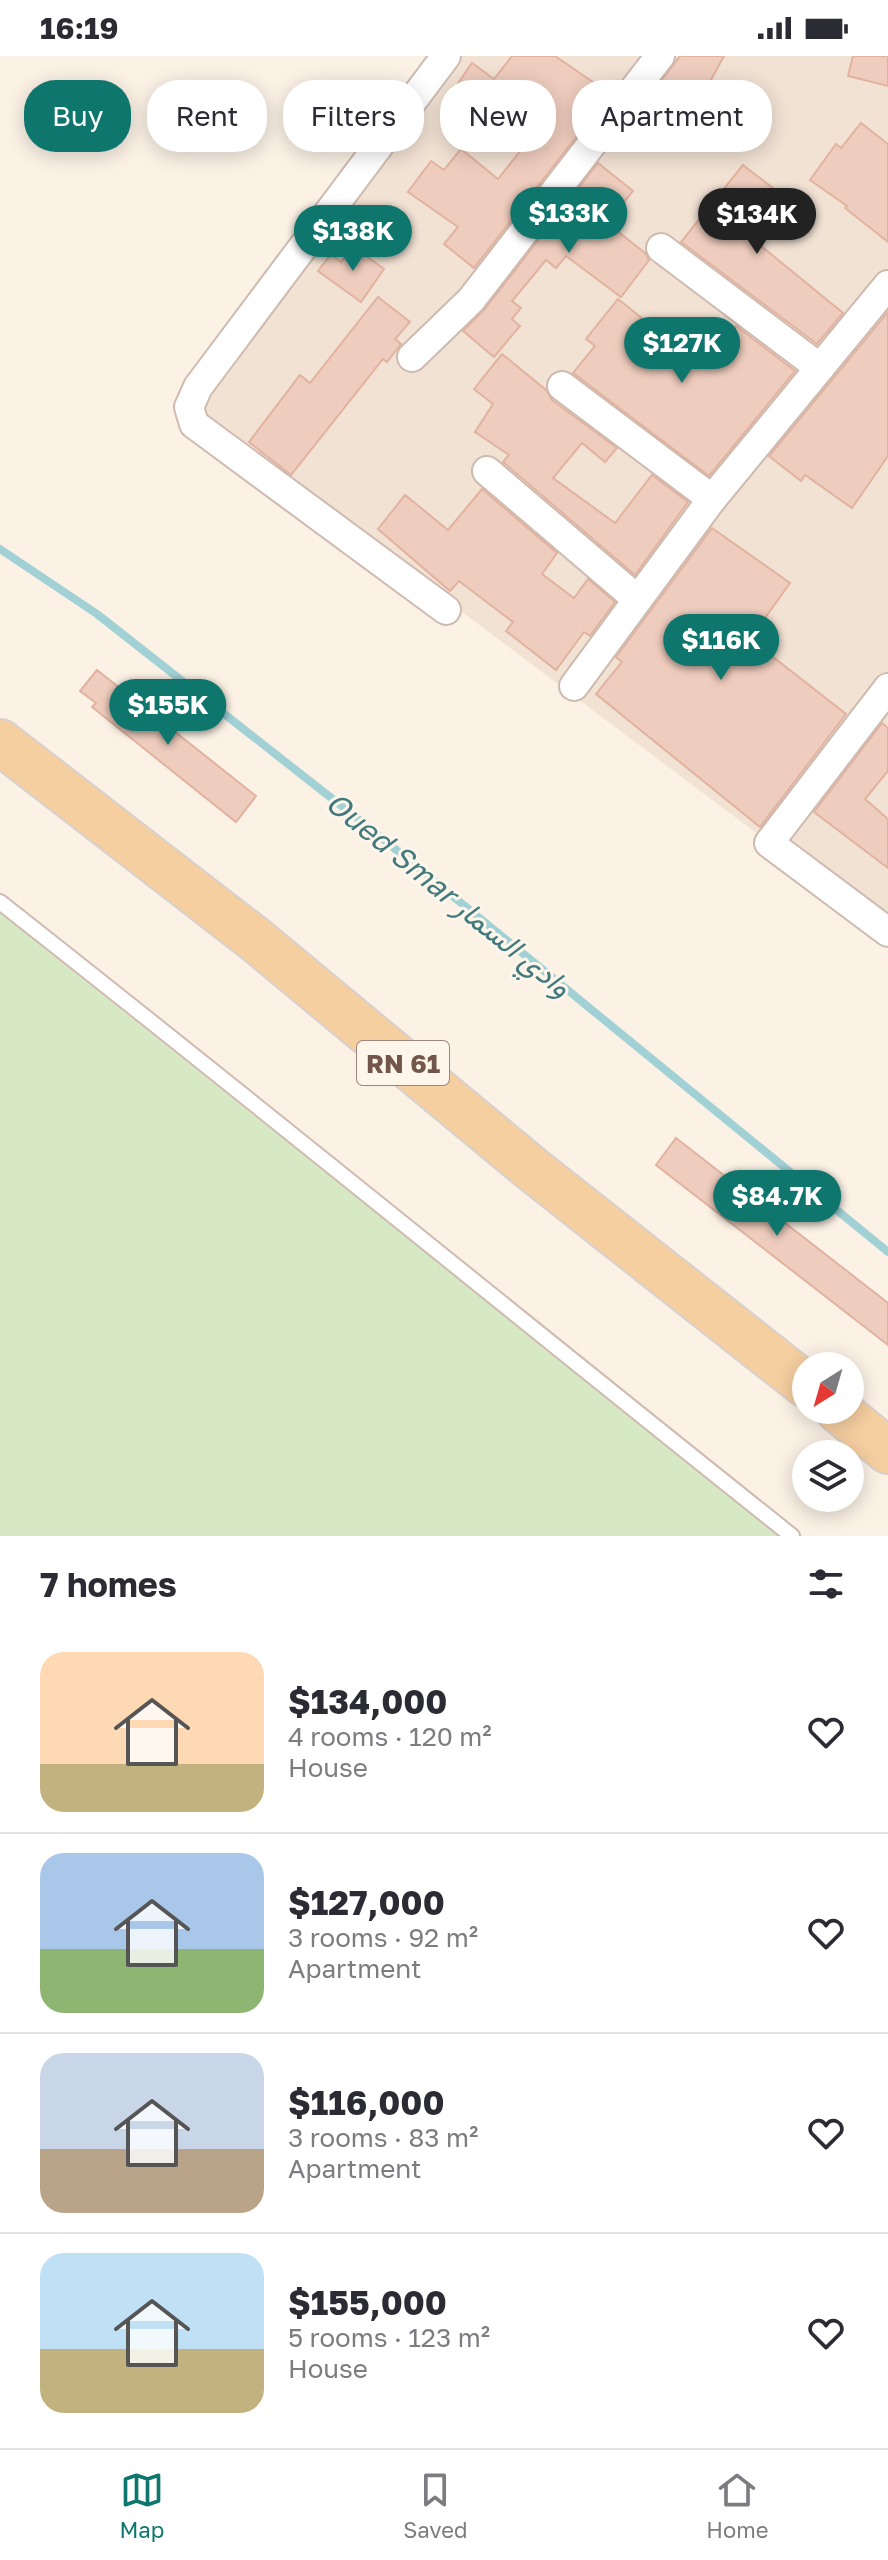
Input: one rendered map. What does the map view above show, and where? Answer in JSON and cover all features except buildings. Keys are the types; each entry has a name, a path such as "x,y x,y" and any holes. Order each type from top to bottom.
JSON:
{"main road":[{"name":"RN 61","path":"0,742 256,940 532,1169 792,1374"},
{"path":"855,1424 888,1451"}],"street":[{"path":"446,56 207,375 189,407 194,424 446,610"},
{"path":"412,357 471,300 660,56"},
{"path":"661,248 820,368"},
{"path":"574,686 712,499 888,285"},
{"path":"562,386 712,499"},
{"path":"487,471 637,599"},
{"path":"888,688 769,843 888,932"}],"lane":[{"path":"0,902 792,1536"}],"shaded area":[{"path":"448,56 888,56 888,932 454,606 200,424 205,389 378,152 424,152 424,89"}],"green space":[{"path":"0,913 781,1536 0,1536"}],"waterway":[{"name":"Oued Smar وادي السمار","path":"0,549 97,614 367,826 888,1252"}]}
